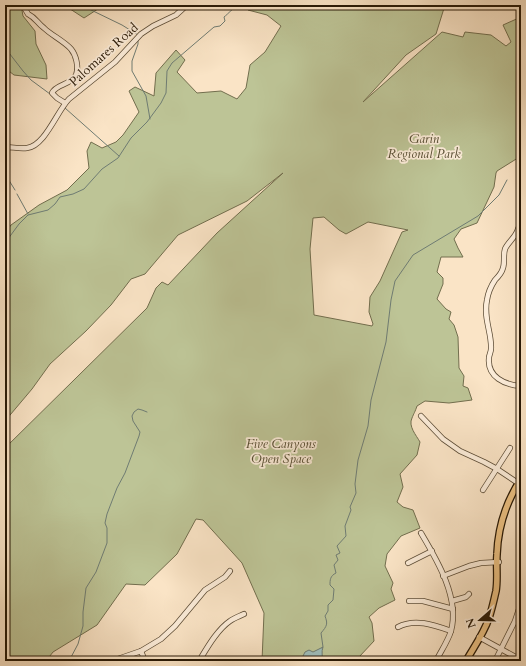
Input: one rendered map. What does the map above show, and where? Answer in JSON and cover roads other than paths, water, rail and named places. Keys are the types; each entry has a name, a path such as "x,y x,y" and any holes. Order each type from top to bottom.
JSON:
{"main road":[{"path":"466,661 488,626 496,603 498,591 497,543 499,530 510,499 520,483"},
{"path":"470,661 481,638"}],"street":[{"path":"26,5 25,9 28,14 33,16 41,26 71,49 75,56 77,65 76,74 68,82 53,90 52,93 65,103"},
{"name":"Palomares Road","path":"5,147 25,148 34,146 55,121 65,103 69,99 115,62 141,34 153,26 176,15 187,5"},
{"path":"521,217 518,230 506,248 503,267 489,292 486,302 486,319 491,348 489,358 490,367 493,374 500,381 505,384 521,386"},
{"path":"421,416 443,438 460,451 484,462 520,483"},
{"path":"483,490 510,448"},
{"path":"421,533 432,551 443,576 452,601 454,617 451,631 436,661"},
{"path":"408,563 432,551"},
{"path":"443,576 469,566 481,563 498,562"},
{"path":"112,661 141,651 161,639 175,626 205,590 225,577 230,571"},
{"path":"452,601 466,598 469,594"},
{"path":"410,601 423,601 453,609"},
{"path":"495,661 515,621 521,603"},
{"path":"199,661 219,631 230,620 244,614"},
{"path":"398,627 413,622 451,631"},
{"path":"481,638 521,660"},
{"path":"141,651 145,661"}],"water":[{"path":"323,647 322,661 309,661 304,659 303,656 305,652 309,650 313,652"}],"waterway":[{"path":"85,5 89,9 122,25 138,35"},
{"path":"5,243 19,224 28,215 48,210 60,197 73,194 84,189 102,169 118,158 131,138 147,122 161,103 166,93 167,71 172,63 214,27 220,26 225,21 224,17 236,7 257,5"},
{"path":"138,40 132,61 132,71 146,96 150,119"},
{"path":"5,46 31,80 50,94"},
{"path":"65,108 119,156"},
{"path":"5,174 15,190"},
{"path":"322,648 321,633 325,629 325,616 328,611 328,605 333,600 334,589 330,585 330,580 336,573 334,565 338,560 336,555 340,553 337,546 346,536 345,526 351,510 350,507 356,493 355,484 358,460 368,426 371,400 386,342 395,281 413,255 478,216 499,195 507,180"},
{"path":"17,194 28,214"},
{"path":"69,661 78,644 83,626 86,588 96,572 107,543 107,528 105,523 107,514 139,436 140,432 133,421 132,416 138,409 147,412"}],"park label":[{"name":"Garin Regional Park","path":"424,146"},
{"name":"Five Canyons Open Space","path":"281,450"}]}
